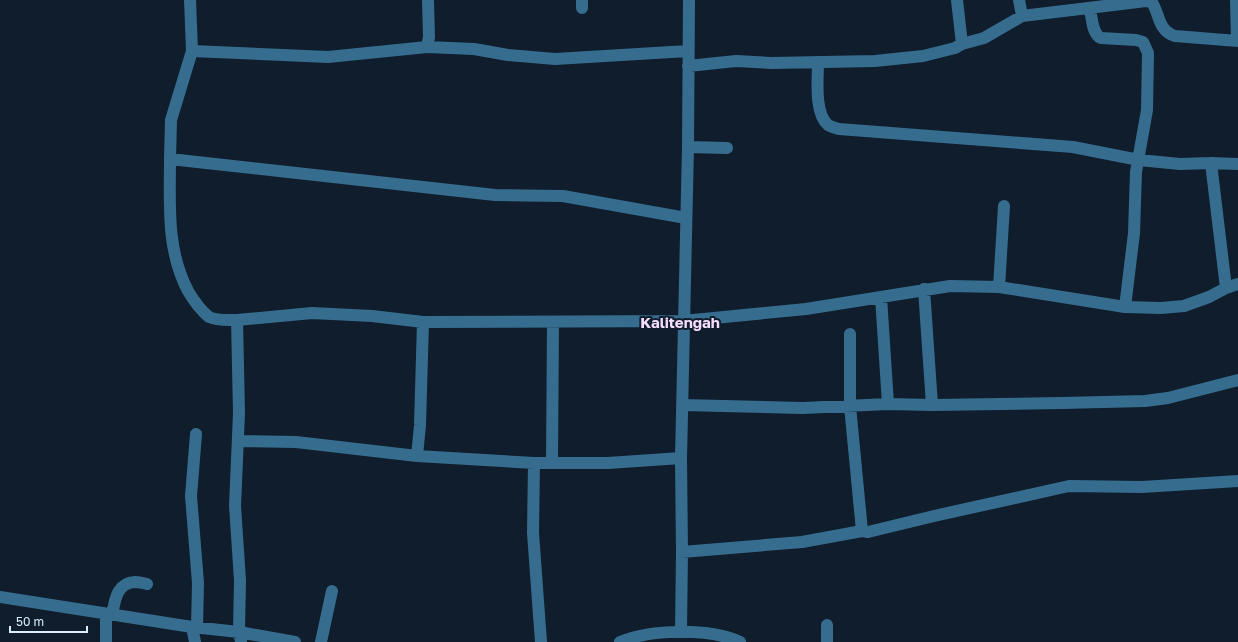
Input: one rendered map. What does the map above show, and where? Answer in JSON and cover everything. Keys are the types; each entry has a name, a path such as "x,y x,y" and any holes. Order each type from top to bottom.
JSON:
{"street":[{"path":"190,0 192,51 171,120 170,234 176,262 186,286 195,304 210,317 222,320 237,320 312,313 372,316 423,322 683,321 806,309 950,286 999,287 1125,307 1161,308 1184,306 1238,284"},
{"path":"427,47 429,37 428,0"},
{"path":"681,632 681,458 688,147 689,0"},
{"path":"957,0 962,44"},
{"path":"1020,0 1022,16"},
{"path":"688,66 736,61 771,63 875,61 923,56 955,48 962,44 984,38 1022,16 1073,5 1090,9 1146,1 1150,2 1154,7 1163,29 1170,34 1175,36 1238,40 1236,0"},
{"path":"1090,9 1095,31 1098,36 1101,38 1136,40 1143,42 1148,53 1147,110 1136,172 1134,233 1125,307"},
{"path":"192,51 328,57 427,47 474,49 555,59 688,51"},
{"path":"818,62 818,107 822,118 828,126 839,129 1073,147 1139,160 1180,164 1238,164"},
{"path":"688,147 727,148"},
{"path":"170,159 495,195 562,196 686,218"},
{"path":"1211,163 1226,288"},
{"path":"999,287 1004,206"},
{"path":"924,289 932,405"},
{"path":"881,297 888,404"},
{"path":"236,635 240,580 236,545 235,506 239,414 237,320"},
{"path":"417,456 420,425 423,322"},
{"path":"552,463 553,322"},
{"path":"850,334 850,406 862,531"},
{"path":"683,405 737,405 796,408 888,404 932,405 1145,401 1168,398 1238,380"},
{"path":"196,434 191,496 198,583 194,628 196,642"},
{"path":"238,441 296,442 417,456 534,463 608,463 681,458"},
{"path":"534,463 533,533 541,642"},
{"path":"682,552 802,542 862,531 868,532 1069,486 1142,487 1238,481"},
{"path":"106,642 109,615 116,595 123,586 134,582 147,584"},
{"path":"321,642 332,591"},
{"path":"0,597 109,615 209,629 236,635 295,642"},
{"path":"827,626 827,642"},
{"path":"620,642 645,635 681,632 709,633 732,638 740,642"}],"district":[{"name":"Kalitengah","path":"680,323"}]}
